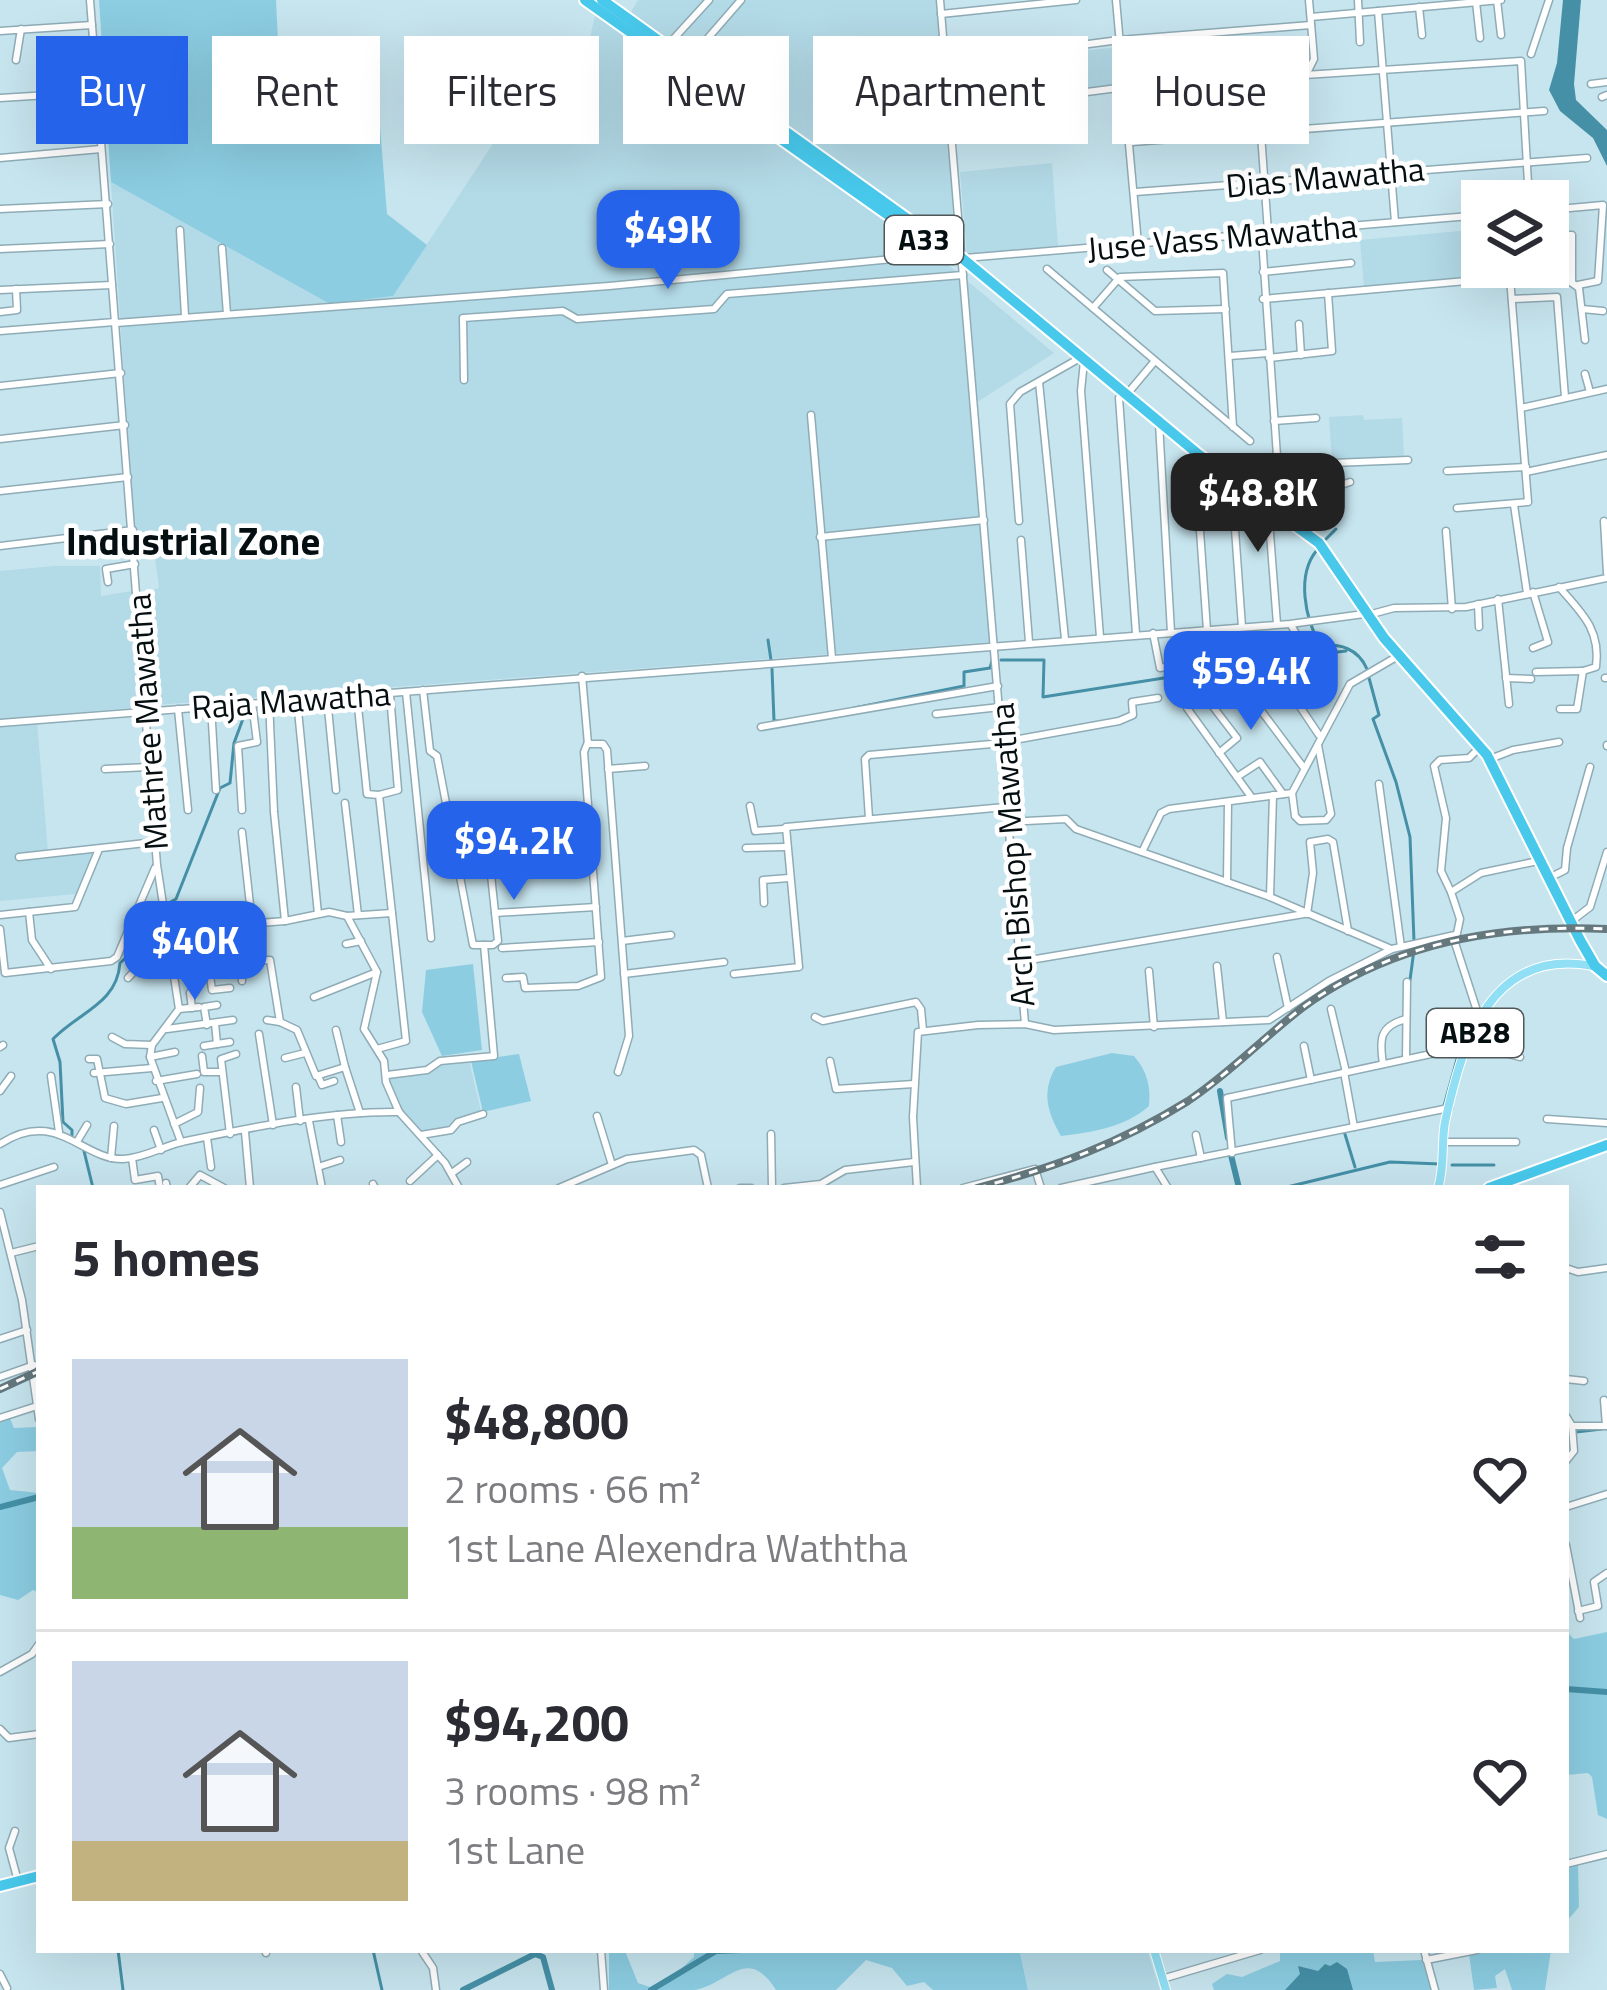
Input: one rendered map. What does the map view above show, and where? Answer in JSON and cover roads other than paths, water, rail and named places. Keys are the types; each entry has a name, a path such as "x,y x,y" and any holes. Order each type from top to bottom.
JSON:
{"highway":[{"name":"A33","path":"586,0 945,254 1196,460 1232,487 1250,494"},
{"name":"A33","path":"604,0 653,36"},
{"name":"A33","path":"789,138 962,267"},
{"name":"A33","path":"1158,426 1287,518 1333,559 1399,656 1490,759 1580,940 1581,960 1607,976"},
{"path":"1498,1185 1607,1148"},
{"path":"1514,1185 1607,1148"},
{"path":"0,1888 36,1880"},
{"path":"0,1888 36,1881"}],"main road":[{"name":"AB28","path":"1439,1185 1457,1073 1480,1021 1503,986 1522,971 1548,962 1581,960"},
{"path":"1155,1953 1166,1990"}],"street":[{"name":"Mathree Mawatha","path":"90,0 93,36"},
{"path":"676,36 709,0"},
{"path":"711,36 742,0"},
{"name":"Arch Bishop Mawatha","path":"940,0 943,36"},
{"path":"941,14 1076,0"},
{"path":"1116,0 1119,36"},
{"path":"1309,0 1314,59 1309,69"},
{"path":"1358,0 1360,42"},
{"path":"1159,36 1311,21 1405,4 1419,7 1495,0 1501,35"},
{"path":"1531,54 1549,0"},
{"path":"1476,2 1480,38"},
{"path":"1419,7 1422,35"},
{"path":"1378,11 1395,222"},
{"path":"0,31 92,26"},
{"path":"16,60 21,29"},
{"path":"1309,73 1521,61 1527,180"},
{"path":"1591,84 1607,82"},
{"path":"0,98 36,96"},
{"path":"1309,130 1544,111"},
{"name":"Mathree Mawatha","path":"101,144 157,865 179,1009"},
{"name":"Arch Bishop Mawatha","path":"951,144 1025,1024"},
{"path":"1132,144 1138,244"},
{"path":"1262,144 1268,232 1262,239 1263,299 1278,473 1287,518"},
{"path":"0,158 101,149"},
{"name":"Dias Mawatha","path":"1135,192 1587,158"},
{"path":"0,209 107,204"},
{"path":"1569,208 1604,205 1603,270 1597,282 1569,280"},
{"name":"Juse Vass Mawatha","path":"464,380 464,319 563,311 577,319 714,309 728,293 1138,244 1461,217"},
{"path":"180,230 185,316"},
{"path":"1569,235 1585,340"},
{"path":"0,249 110,244"},
{"path":"222,248 227,314"},
{"path":"0,332 609,286 945,254"},
{"path":"1263,272 1351,263"},
{"path":"1047,269 1250,442"},
{"path":"1107,270 1160,313 1226,309"},
{"path":"1094,308 1117,279 1224,275 1234,428"},
{"path":"1263,299 1461,281"},
{"path":"0,290 112,285"},
{"path":"1457,508 1528,502 1511,288"},
{"path":"0,312 17,310 16,289"},
{"path":"1230,356 1332,351 1328,293"},
{"path":"1512,299 1557,297 1565,397"},
{"path":"1582,309 1604,311"},
{"path":"1299,324 1301,355"},
{"path":"1136,634 1123,397 1155,361"},
{"path":"1019,521 1010,404 1020,392 1080,362 1100,637"},
{"path":"0,386 121,373"},
{"path":"1585,374 1590,392"},
{"path":"1039,382 1065,639"},
{"path":"1520,408 1607,389"},
{"path":"811,415 832,658"},
{"path":"1274,421 1316,418"},
{"path":"0,439 125,425"},
{"path":"1158,426 1172,632"},
{"path":"1447,471 1526,469 1607,455"},
{"path":"1196,460 1207,630"},
{"path":"1287,518 1333,463 1408,460"},
{"path":"1278,473 1322,474 1344,484 1351,482"},
{"path":"0,491 128,477"},
{"path":"1232,487 1242,627"},
{"path":"1514,505 1530,593 1548,642 1533,648"},
{"path":"1268,506 1277,624"},
{"path":"820,537 984,520"},
{"path":"995,645 1290,624 1394,608 1452,609 1478,604 1607,575 1604,521"},
{"path":"0,546 133,530"},
{"path":"1446,531 1452,609"},
{"path":"1021,540 1029,642"},
{"path":"108,582 106,568 135,564"},
{"path":"1506,678 1596,667 1597,641 1589,620 1559,586"},
{"path":"1498,599 1509,704"},
{"path":"1478,604 1479,628"},
{"path":"1290,624 1310,658"},
{"path":"1153,633 1160,668 1300,640"},
{"name":"Raja Mawatha","path":"0,723 995,645"},
{"path":"1237,778 1260,762 1287,793 1300,821 1326,820 1331,814 1318,738 1272,665 1329,656"},
{"path":"1142,852 1165,810 1287,793 1349,684 1399,656"},
{"path":"1560,709 1577,709 1583,671"},
{"path":"1233,673 1304,768"},
{"path":"506,978 523,977 526,988 578,986 581,981 598,980 582,676"},
{"path":"1195,683 1237,738 1220,753"},
{"path":"761,727 998,686"},
{"path":"423,690 430,751 437,756 473,945 499,941 487,837 590,828"},
{"path":"406,692 431,938"},
{"path":"357,697 367,794 379,795 398,790 390,694"},
{"path":"327,698 336,790"},
{"path":"869,819 865,759 869,754 1004,742 1130,718 1132,702 1158,698"},
{"path":"298,700 318,914"},
{"path":"269,701 285,921"},
{"path":"242,810 238,746 257,742 252,704"},
{"path":"211,706 216,790"},
{"path":"936,714 1000,706"},
{"path":"1187,708 1252,798"},
{"path":"178,709 188,810"},
{"path":"588,742 603,744 608,769 629,1036 618,1072"},
{"path":"1490,759 1558,742"},
{"path":"922,1030 1025,1024 1054,1030 1269,1020 1329,981 1396,948 1455,935 1460,932 1460,920 1442,872 1446,818 1433,766 1441,760 1463,760 1481,747"},
{"path":"608,769 645,766"},
{"path":"105,769 150,767"},
{"path":"1550,877 1565,870 1590,767"},
{"path":"1379,784 1396,948"},
{"path":"376,1049 406,1041 379,795"},
{"path":"1270,897 1273,795"},
{"path":"1227,882 1228,802"},
{"path":"345,803 358,915"},
{"path":"750,806 754,831 1006,807"},
{"path":"1008,823 1061,817 1076,829 1270,897 1396,948"},
{"path":"734,974 799,967 783,829"},
{"path":"242,832 250,960"},
{"path":"1307,914 1313,873 1310,842 1328,839 1333,842 1348,931"},
{"path":"19,857 155,842"},
{"path":"746,848 785,848"},
{"path":"0,915 75,907 99,849"},
{"path":"1570,921 1590,907 1607,852"},
{"path":"1451,892 1481,873 1542,860"},
{"path":"0,929 3,972 105,964 117,957 157,865"},
{"path":"764,903 762,881 789,878"},
{"path":"495,913 596,907"},
{"path":"28,912 32,940 51,969"},
{"path":"168,930 341,912 347,916 377,972 364,1024 399,1112 458,1185"},
{"path":"347,916 392,913"},
{"path":"128,978 147,960 151,935 166,914"},
{"path":"1018,962 1307,914"},
{"path":"207,926 209,951"},
{"path":"622,940 671,935"},
{"path":"1455,935 1480,1021"},
{"path":"346,944 361,941"},
{"path":"502,948 599,943"},
{"path":"385,1075 427,1070 440,1061 494,1056 484,945"},
{"path":"171,954 208,961 270,960 280,1022"},
{"path":"1277,957 1288,1008"},
{"path":"208,961 212,990 230,988"},
{"path":"239,961 242,981"},
{"path":"624,974 724,962"},
{"path":"1217,966 1224,1023"},
{"path":"1149,971 1154,1027"},
{"path":"314,998 377,972"},
{"path":"1406,1058 1407,982"},
{"path":"181,1142 149,1058 152,1045 179,1009 195,1008 190,993"},
{"path":"815,1017 823,1021 916,1003 921,1009 914,1084 916,1185"},
{"path":"217,1044 204,1007 218,1005"},
{"path":"1331,1009 1354,1127"},
{"path":"1383,1064 1382,1032 1387,1025 1406,1019"},
{"path":"166,1029 233,1020"},
{"path":"267,1020 297,1030 315,1078 322,1085 334,1081"},
{"path":"336,1030 360,1113"},
{"path":"259,1034 273,1126"},
{"path":"112,1037 125,1044 152,1045"},
{"path":"204,1046 230,1042"},
{"path":"1232,1153 1227,1098 1470,1045 1520,1057"},
{"path":"1304,1046 1311,1080"},
{"path":"149,1058 175,1052"},
{"path":"285,1058 305,1053"},
{"path":"230,1134 221,1059 236,1054"},
{"path":"202,1056 204,1072 222,1072"},
{"path":"97,1059 105,1098 126,1104 163,1098"},
{"path":"830,1061 836,1089 914,1084"},
{"path":"315,1078 345,1066"},
{"path":"96,1072 152,1068"},
{"path":"156,1081 197,1074"},
{"path":"2,1092 10,1076"},
{"path":"51,1076 59,1133"},
{"path":"296,1087 321,1185"},
{"path":"174,1124 198,1112 200,1088"},
{"path":"1075,1185 1449,1108"},
{"path":"0,1144 16,1135 59,1133 111,1157 132,1158 181,1142 304,1120 399,1112"},
{"path":"421,1135 451,1130 458,1122 483,1114"},
{"path":"338,1115 341,1142"},
{"path":"597,1117 612,1165"},
{"path":"1547,1120 1607,1124"},
{"path":"77,1141 87,1125"},
{"path":"111,1157 114,1126"},
{"path":"154,1130 161,1150"},
{"path":"245,1132 250,1185"},
{"path":"771,1134 772,1185"},
{"path":"1196,1135 1201,1159"},
{"path":"207,1138 211,1167"},
{"path":"1445,1142 1516,1142"},
{"path":"566,1185 612,1165 657,1153 694,1150 701,1155 707,1185"},
{"path":"410,1181 438,1155"},
{"path":"132,1158 135,1180 143,1184"},
{"path":"318,1167 340,1160"},
{"path":"452,1173 467,1162"},
{"path":"827,1185 841,1172 914,1162"},
{"path":"0,1185 54,1167"},
{"path":"1155,1168 1166,1185"},
{"path":"974,1185 1035,1169 1041,1185"},
{"path":"192,1185 200,1175 218,1185"},
{"path":"0,1212 35,1350 36,1371 0,1377"},
{"path":"0,1252 36,1247"},
{"path":"1569,1269 1607,1268"},
{"path":"2,1337 27,1330"},
{"path":"1569,1379 1584,1381"},
{"path":"1572,1426 1606,1426 1604,1400"},
{"path":"0,1418 36,1407"},
{"path":"1569,1421 1574,1451 1569,1457"},
{"path":"1569,1506 1607,1494"},
{"path":"1569,1579 1579,1614 1598,1606 1594,1582 1607,1573"},
{"path":"0,1672 36,1649"},
{"path":"0,1729 9,1738 36,1734"},
{"path":"15,1831 9,1848 18,1882"},
{"path":"1569,1863 1607,1854"},
{"path":"423,1953 433,1968 436,1990"},
{"path":"601,1953 604,1990"},
{"path":"1425,1953 1435,1990"},
{"path":"1426,1960 1462,1953"},
{"path":"1162,1978 1235,1954"},
{"path":"0,1974 8,1988"}],"waterway":[{"path":"1325,540 1336,529"},
{"path":"1317,550 1305,584 1315,634 1320,645 1353,652 1367,669"},
{"path":"768,640 771,660"},
{"path":"1312,655 1346,651"},
{"path":"1001,660 1044,660 1043,697 1304,656"},
{"path":"854,708 964,686 964,672 990,668 992,661"},
{"path":"772,669 774,721 780,721"},
{"path":"1369,678 1379,715 1373,719 1410,837 1414,941"},
{"path":"167,904 176,899 220,788 230,783 234,743 247,708"},
{"path":"72,1135 63,1122 60,1062 53,1039 104,998 120,963 147,938 160,907"},
{"path":"1410,980 1414,950"},
{"path":"1444,1106 1459,1052"},
{"path":"1220,1091 1228,1138"},
{"path":"1344,1131 1355,1167"},
{"path":"84,1151 92,1185"},
{"path":"1230,1151 1238,1185"},
{"path":"1295,1185 1390,1162 1440,1164"},
{"path":"1452,1165 1494,1165"},
{"path":"1576,1432 1602,1429"},
{"path":"0,1507 36,1498"},
{"path":"1569,1689 1607,1692"},
{"path":"118,1953 123,1990"},
{"path":"374,1953 382,1990"},
{"path":"651,1990 713,1953"},
{"path":"463,1990 535,1954 543,1957 552,1990"}],"railway":[{"path":"988,1185 1086,1153 1163,1116 1218,1079 1302,1008 1372,968 1447,942 1487,935 1607,929"},
{"path":"0,1389 36,1372"}],"district":[{"name":"Industrial Zone","path":"193,541"}]}
